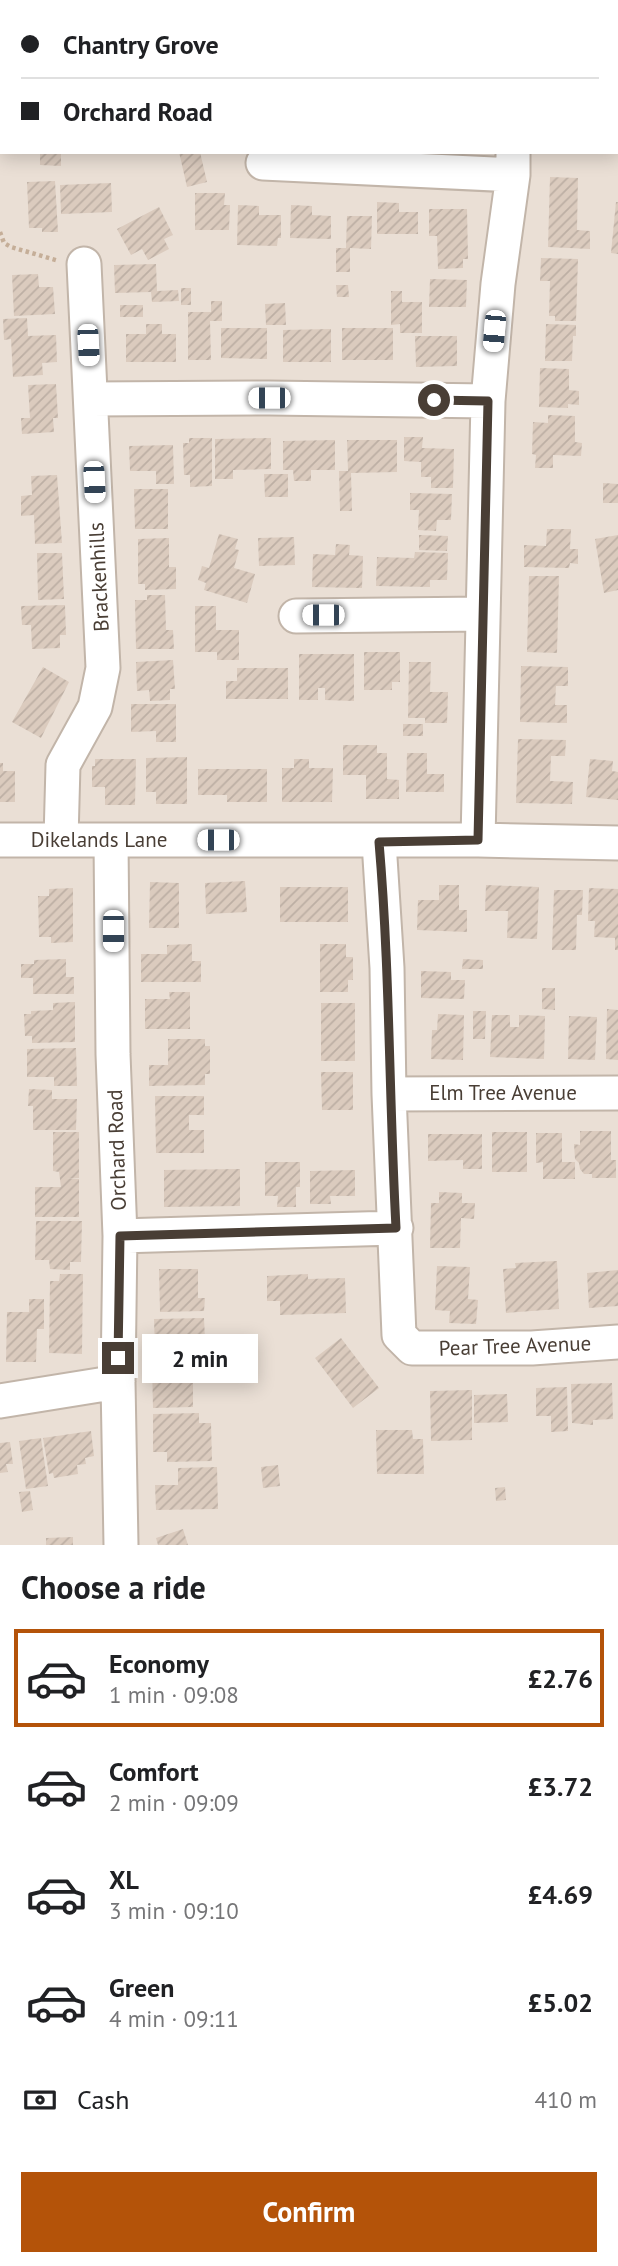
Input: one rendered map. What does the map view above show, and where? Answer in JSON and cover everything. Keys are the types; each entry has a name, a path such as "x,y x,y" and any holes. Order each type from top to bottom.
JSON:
{"street":[{"path":"263,163 513,164 498,284 488,401 478,840"},
{"name":"Brackenhills","path":"61,839 63,765 94,707 103,668 84,264"},
{"path":"91,399 488,401"},
{"path":"296,616 483,614"},
{"name":"Orchard Road","path":"111,839 113,1054 120,1236 118,1382 121,1545"},
{"name":"Dikelands Lane","path":"0,840 478,840 618,843"},
{"path":"120,1236 396,1228 389,1094 387,968 379,842"},
{"name":"Elm Tree Avenue","path":"389,1094 618,1093"},
{"name":"Pear Tree Avenue","path":"396,1228 399,1335 412,1348 532,1348 618,1342"},
{"path":"0,1401 118,1382"}],"path":[{"path":"0,232 4,243 11,247 57,261 84,264"}],"shaded area":[{"path":"0,154 618,154 618,1545 0,1545"}],"building":[{"path":"40,154 61,154 61,166 40,165"},
{"path":"179,154 200,154 207,182 187,187"},
{"path":"550,177 578,178 577,230 590,231 590,249 548,247"},
{"path":"55,181 58,232 42,232 42,228 29,228 27,182"},
{"path":"111,183 112,212 61,214 60,185"},
{"path":"195,193 225,193 224,205 230,205 229,230 195,230"},
{"path":"377,202 399,203 399,212 418,212 418,234 377,234"},
{"path":"618,202 618,254 611,253"},
{"path":"238,205 259,206 259,215 281,215 281,238 278,238 277,246 237,245"},
{"path":"291,205 312,206 312,215 331,216 331,239 290,238"},
{"path":"159,207 173,235 164,239 169,249 148,260 142,249 131,255 117,229"},
{"path":"429,209 467,209 468,259 463,259 463,268 438,269 437,236 429,236"},
{"path":"347,216 372,216 371,249 350,248 350,272 336,272 336,248 346,248"},
{"path":"541,258 578,259 576,321 555,321 555,316 549,316 550,281 540,281"},
{"path":"156,264 157,291 178,290 179,301 152,302 151,292 115,293 114,265"},
{"path":"38,274 39,287 53,287 55,314 14,316 12,275"},
{"path":"430,279 467,280 466,307 429,307"},
{"path":"336,285 348,285 349,297 337,297"},
{"path":"181,288 191,288 191,305 181,305"},
{"path":"391,291 402,291 402,302 422,302 422,333 400,333 400,324 391,325"},
{"path":"211,301 222,301 222,321 210,321 211,360 188,360 188,312 211,312"},
{"path":"285,303 286,325 266,325 265,304"},
{"path":"120,305 143,305 143,317 120,317"},
{"path":"27,318 28,336 56,335 57,362 42,363 43,375 13,377 11,339 4,340 3,319"},
{"path":"146,324 162,324 162,334 176,334 176,362 126,362 126,334 146,334"},
{"path":"546,324 576,325 572,361 545,361"},
{"path":"221,328 267,328 267,359 221,358"},
{"path":"342,328 393,328 393,360 342,360"},
{"path":"331,329 331,362 283,362 283,330"},
{"path":"415,336 457,336 457,366 416,367"},
{"path":"540,368 569,369 569,390 579,391 579,405 568,404 568,408 539,407"},
{"path":"56,384 58,418 53,418 54,432 22,434 21,418 30,418 28,385"},
{"path":"548,415 575,416 575,442 582,443 581,456 553,455 553,468 535,468 536,455 532,454 533,422 548,423"},
{"path":"404,437 423,437 422,448 454,449 453,488 431,488 431,477 421,477 421,462 404,461"},
{"path":"189,438 212,438 212,486 190,487 190,475 184,475 183,443 189,443"},
{"path":"271,438 271,469 233,470 233,479 215,479 215,439"},
{"path":"335,440 335,470 311,470 311,481 294,481 293,470 283,470 283,441"},
{"path":"347,440 397,440 397,472 351,473 352,511 340,511 339,471 348,471"},
{"path":"173,445 174,484 156,484 156,471 130,471 129,446"},
{"path":"264,474 288,474 288,497 265,497"},
{"path":"57,475 62,543 35,544 34,515 21,516 21,496 32,495 31,476"},
{"path":"603,483 618,484 618,503 603,503"},
{"path":"134,489 168,489 168,529 135,529"},
{"path":"410,493 452,494 451,520 437,520 436,531 418,530 419,510 410,510"},
{"path":"547,529 571,529 570,549 578,549 578,564 570,563 569,568 524,567 524,545 546,546"},
{"path":"219,534 238,539 235,549 239,550 234,568 255,574 247,603 204,590 206,583 198,580 202,566 209,568"},
{"path":"419,535 448,536 447,551 419,550"},
{"path":"618,535 618,590 604,593 595,539"},
{"path":"294,537 295,565 259,566 258,538"},
{"path":"169,538 169,567 176,567 176,589 145,590 145,584 138,584 138,539"},
{"path":"336,544 350,545 349,555 363,556 362,588 312,587 313,554 335,555"},
{"path":"415,552 448,553 447,580 430,580 430,587 376,586 377,557 414,558"},
{"path":"37,553 62,553 64,599 38,600"},
{"path":"529,576 559,576 557,653 527,652"},
{"path":"147,595 165,595 166,630 173,630 174,649 136,649 135,600 147,600"},
{"path":"65,605 66,635 60,635 60,648 32,649 31,625 22,625 21,606"},
{"path":"195,606 216,606 216,630 239,630 239,660 217,660 217,652 195,652"},
{"path":"364,652 400,652 400,682 392,682 392,690 364,690"},
{"path":"299,654 354,654 354,701 325,700 325,688 318,688 318,700 299,700"},
{"path":"173,660 175,689 170,689 170,700 150,701 149,690 137,691 136,662"},
{"path":"409,662 431,662 430,692 448,692 447,723 425,723 425,718 408,718"},
{"path":"521,666 568,667 568,686 556,686 555,705 567,705 567,723 520,722"},
{"path":"43,667 69,682 41,738 12,722"},
{"path":"237,668 288,668 288,699 226,699 226,681 237,681"},
{"path":"131,704 176,704 176,742 156,742 156,731 131,732"},
{"path":"403,724 423,724 423,736 403,736"},
{"path":"518,739 566,740 565,756 551,756 550,781 573,782 572,804 516,803"},
{"path":"343,745 377,745 377,753 387,753 387,779 399,780 399,799 366,799 366,775 343,775"},
{"path":"407,753 427,753 427,774 444,774 444,792 406,792"},
{"path":"187,757 187,804 156,804 156,792 146,792 146,758"},
{"path":"95,759 136,759 135,805 105,805 105,787 92,787 92,766 95,766"},
{"path":"294,759 309,759 309,768 333,768 332,802 282,802 282,768 294,768"},
{"path":"590,759 613,761 612,771 618,772 618,800 586,797"},
{"path":"0,763 3,763 3,771 15,771 15,802 0,802"},
{"path":"198,769 267,769 267,802 227,802 227,795 198,795"},
{"path":"245,881 247,912 206,914 205,883"},
{"path":"150,882 179,883 179,928 149,928"},
{"path":"439,885 459,885 459,910 467,910 467,932 417,930 418,900 439,900"},
{"path":"486,885 539,887 537,939 507,938 508,911 485,911"},
{"path":"280,887 348,887 348,922 280,922"},
{"path":"73,888 73,942 51,943 51,937 39,937 38,896 49,896 49,889"},
{"path":"589,888 618,889 618,950 615,950 615,938 594,937 595,921 588,921"},
{"path":"554,890 583,890 582,915 577,915 576,950 552,950"},
{"path":"192,944 192,961 201,961 201,982 141,982 141,954 167,954 167,945"},
{"path":"320,944 346,944 346,957 353,957 353,980 348,980 348,992 320,992"},
{"path":"66,959 66,977 74,977 74,994 33,994 33,978 21,978 21,964 34,964 34,960"},
{"path":"463,959 483,960 483,969 462,969"},
{"path":"421,971 451,972 451,980 465,980 464,999 421,998"},
{"path":"542,988 555,988 555,1010 542,1009"},
{"path":"169,992 190,992 190,1029 145,1029 145,999 170,999"},
{"path":"75,1002 75,1042 32,1043 32,1036 25,1036 24,1014 53,1010 53,1003"},
{"path":"321,1003 355,1003 355,1061 321,1061"},
{"path":"607,1009 618,1010 618,1060 606,1059"},
{"path":"473,1011 486,1011 485,1039 473,1039"},
{"path":"438,1014 464,1015 463,1060 431,1059 432,1030 437,1030"},
{"path":"492,1015 510,1015 510,1027 519,1027 519,1015 545,1016 544,1059 490,1057"},
{"path":"569,1016 597,1017 595,1060 568,1059"},
{"path":"168,1039 205,1039 205,1046 210,1046 210,1074 205,1074 205,1085 149,1086 149,1065 168,1065"},
{"path":"76,1048 77,1086 54,1086 54,1077 27,1077 27,1049"},
{"path":"321,1072 353,1072 353,1110 322,1110"},
{"path":"29,1089 52,1090 52,1099 77,1099 76,1130 33,1130 33,1106 28,1106"},
{"path":"155,1096 204,1096 204,1115 189,1115 189,1130 204,1130 204,1153 156,1153"},
{"path":"580,1131 611,1131 611,1160 616,1160 616,1178 592,1178 592,1174 584,1174 580,1169 575,1159 574,1144 580,1145"},
{"path":"53,1132 79,1132 79,1178 67,1179 79,1179 79,1217 35,1217 35,1187 61,1187 59,1172 53,1171"},
{"path":"492,1132 527,1132 527,1172 492,1172"},
{"path":"536,1133 562,1133 562,1162 575,1162 575,1179 543,1179 543,1162 536,1163"},
{"path":"428,1134 482,1134 482,1169 463,1169 463,1160 428,1161"},
{"path":"265,1162 300,1162 300,1187 296,1187 296,1207 277,1207 278,1196 265,1196"},
{"path":"240,1169 240,1206 164,1207 164,1170"},
{"path":"355,1170 355,1196 330,1196 331,1204 310,1204 310,1171"},
{"path":"439,1192 462,1193 462,1203 475,1203 474,1219 461,1218 460,1248 430,1248 431,1203 439,1203"},
{"path":"36,1221 82,1221 81,1262 70,1262 70,1270 50,1269 49,1260 35,1260"},
{"path":"557,1261 559,1309 506,1313 503,1269 516,1268 515,1263"},
{"path":"437,1266 470,1267 468,1299 478,1300 476,1324 449,1323 450,1311 435,1310"},
{"path":"159,1269 198,1269 198,1298 205,1298 204,1311 160,1312"},
{"path":"618,1270 618,1306 589,1308 587,1273"},
{"path":"60,1274 83,1274 82,1354 49,1353 50,1281 59,1281"},
{"path":"308,1274 308,1279 345,1278 346,1313 280,1315 280,1301 267,1301 267,1276"},
{"path":"29,1299 44,1299 44,1329 37,1329 36,1362 6,1362 7,1312 29,1312"},
{"path":"204,1318 205,1340 212,1339 212,1352 194,1352 194,1349 155,1350 154,1319"},
{"path":"341,1338 379,1388 353,1408 315,1358"},
{"path":"168,1356 200,1356 201,1382 193,1383 193,1407 153,1408 152,1366 168,1365"},
{"path":"612,1383 613,1419 593,1420 593,1425 572,1423 571,1384"},
{"path":"567,1387 568,1431 551,1432 551,1416 536,1416 536,1388"},
{"path":"472,1390 472,1440 431,1441 430,1391"},
{"path":"507,1394 508,1422 474,1423 474,1395"},
{"path":"199,1413 199,1423 211,1423 212,1461 167,1462 167,1452 153,1452 153,1414"},
{"path":"376,1430 412,1430 413,1439 423,1439 424,1474 377,1474"},
{"path":"91,1431 94,1456 85,1458 86,1464 77,1465 78,1474 54,1478 53,1473 49,1474 43,1438"},
{"path":"41,1438 48,1486 26,1489 19,1441"},
{"path":"10,1442 13,1464 6,1464 8,1472 0,1473 0,1443"},
{"path":"278,1465 280,1486 263,1488 261,1467"},
{"path":"217,1467 218,1509 156,1510 155,1485 178,1485 178,1468"},
{"path":"505,1487 506,1500 496,1501 495,1488"},
{"path":"30,1491 33,1510 22,1512 19,1492"},
{"path":"183,1529 188,1545 158,1545 156,1538"},
{"path":"73,1537 73,1545 46,1545 46,1538"}],"route":[{"path":"118,1358 120,1236 396,1228 389,1094 387,968 379,842 478,840 488,401 434,400"}]}
